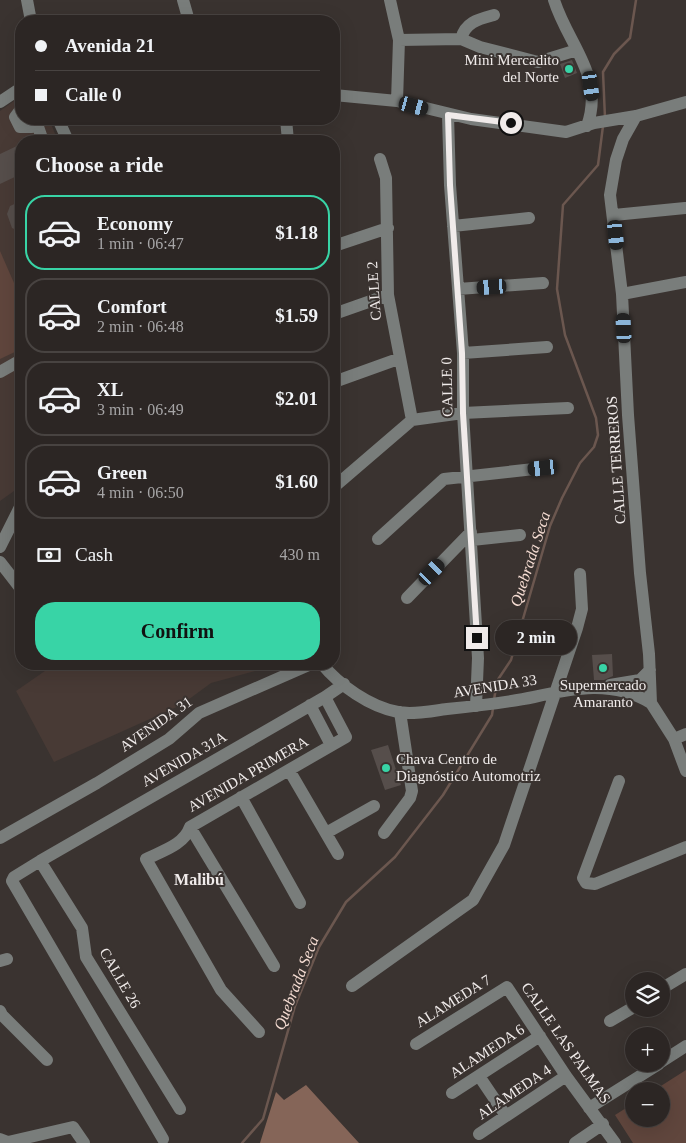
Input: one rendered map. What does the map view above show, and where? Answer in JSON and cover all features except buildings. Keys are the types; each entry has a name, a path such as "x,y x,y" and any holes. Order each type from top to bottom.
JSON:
{"street":[{"path":"27,0 30,15"},
{"path":"183,0 187,15"},
{"path":"390,0 399,40 397,101"},
{"path":"554,0 589,75 593,107 591,125"},
{"path":"461,39 463,32 471,22 494,15"},
{"path":"399,40 461,39 480,47 538,62 577,50"},
{"path":"0,102 15,92"},
{"path":"340,96 397,101 448,115 555,132 566,132 636,116 686,102"},
{"name":"CALLE 0","path":"448,115 478,658 489,705"},
{"name":"CALLE TERREROS","path":"636,116 623,139 616,160 610,195 614,215 622,294 635,501 650,670 651,703"},
{"path":"612,121 623,139"},
{"path":"18,125 29,128 32,125"},
{"name":"CALLE 2","path":"380,158 386,178 388,295 398,359 412,420"},
{"path":"614,215 685,208"},
{"path":"453,226 529,218"},
{"path":"340,244 388,228"},
{"path":"622,294 686,282"},
{"path":"458,289 543,283"},
{"path":"340,312 388,295"},
{"path":"462,353 547,347"},
{"path":"340,380 398,359"},
{"path":"0,372 15,363"},
{"path":"340,481 412,420 463,413 568,408"},
{"path":"378,539 444,479 543,468"},
{"path":"0,547 15,517"},
{"path":"407,598 471,536 520,535"},
{"path":"0,562 15,582"},
{"path":"352,986 474,900 504,845 556,692 582,609 580,574"},
{"name":"AVENIDA 31","path":"0,838 97,784 169,739 198,713 297,670"},
{"name":"AVENIDA 33","path":"329,670 344,684 372,703 400,712 417,713 489,705 573,688 600,687 620,689 651,703"},
{"path":"600,687 640,680 650,670"},
{"name":"AVENIDA 31A","path":"163,1138 12,881 14,877 40,861 310,706 344,684"},
{"name":"AVENIDA PRIMERA","path":"259,1032 221,990 146,859 180,842 187,836 190,827 346,737 325,697"},
{"path":"651,703 674,740 686,771"},
{"path":"310,706 331,745"},
{"path":"384,833 410,798 412,791 400,712"},
{"path":"674,740 686,734"},
{"path":"289,770 338,854"},
{"path":"619,781 583,878 586,883 595,884 686,847"},
{"path":"241,797 300,903"},
{"path":"326,833 374,806"},
{"path":"190,827 274,966"},
{"name":"CALLE 26","path":"40,861 82,928 86,957 180,1109"},
{"path":"670,984 686,974"},
{"name":"CALLE LAS PALMAS","path":"507,987 566,1076 603,1124 615,1143"},
{"name":"ALAMEDA 7","path":"416,1044 507,987"},
{"path":"0,1011 47,1060"},
{"path":"610,1021 625,1012"},
{"name":"ALAMEDA 6","path":"452,1093 540,1036"},
{"path":"670,1056 686,1046"},
{"path":"589,1108 646,1072"},
{"path":"478,1076 506,1116"},
{"name":"ALAMEDA 4","path":"480,1134 566,1076"},
{"path":"575,1143 603,1124"},
{"path":"0,1139 8,1142 73,1127 84,1143"}],"shaded area":[{"path":"15,100 15,125 51,125 56,135 15,135 15,490 0,501 0,111"},
{"path":"0,251 15,285 15,352 0,359"},
{"path":"46,670 259,670 211,683 181,705 54,762 16,691"},
{"path":"686,1070 686,1143 633,1143 615,1115 625,1109 625,1127 670,1127 670,1082 667,1082"},
{"path":"306,1085 359,1143 260,1143 276,1092 284,1100"}],"waterway":[{"name":"Quebrada Seca","path":"605,118 603,72 614,54 630,38 636,0"},
{"name":"Quebrada Seca","path":"494,700 497,681 511,660 550,526 580,463 594,447 598,435 596,418 565,335 557,289 563,205 598,165 603,126"},
{"name":"Quebrada Seca","path":"242,1143 263,1119 295,1006 319,947 346,902 395,857 443,795 492,715 493,708"}],"place":[{"name":"Mini Mercadito del Norte","path":"569,69"},
{"name":"Supermercado Amaranto","path":"603,668"},
{"name":"Chava Centro de Diagnóstico Automotriz","path":"386,768"}],"district":[{"name":"Malibú","path":"199,879"}],"route":[{"path":"477,638 463,413 462,353 450,185 448,115 511,123"}]}
